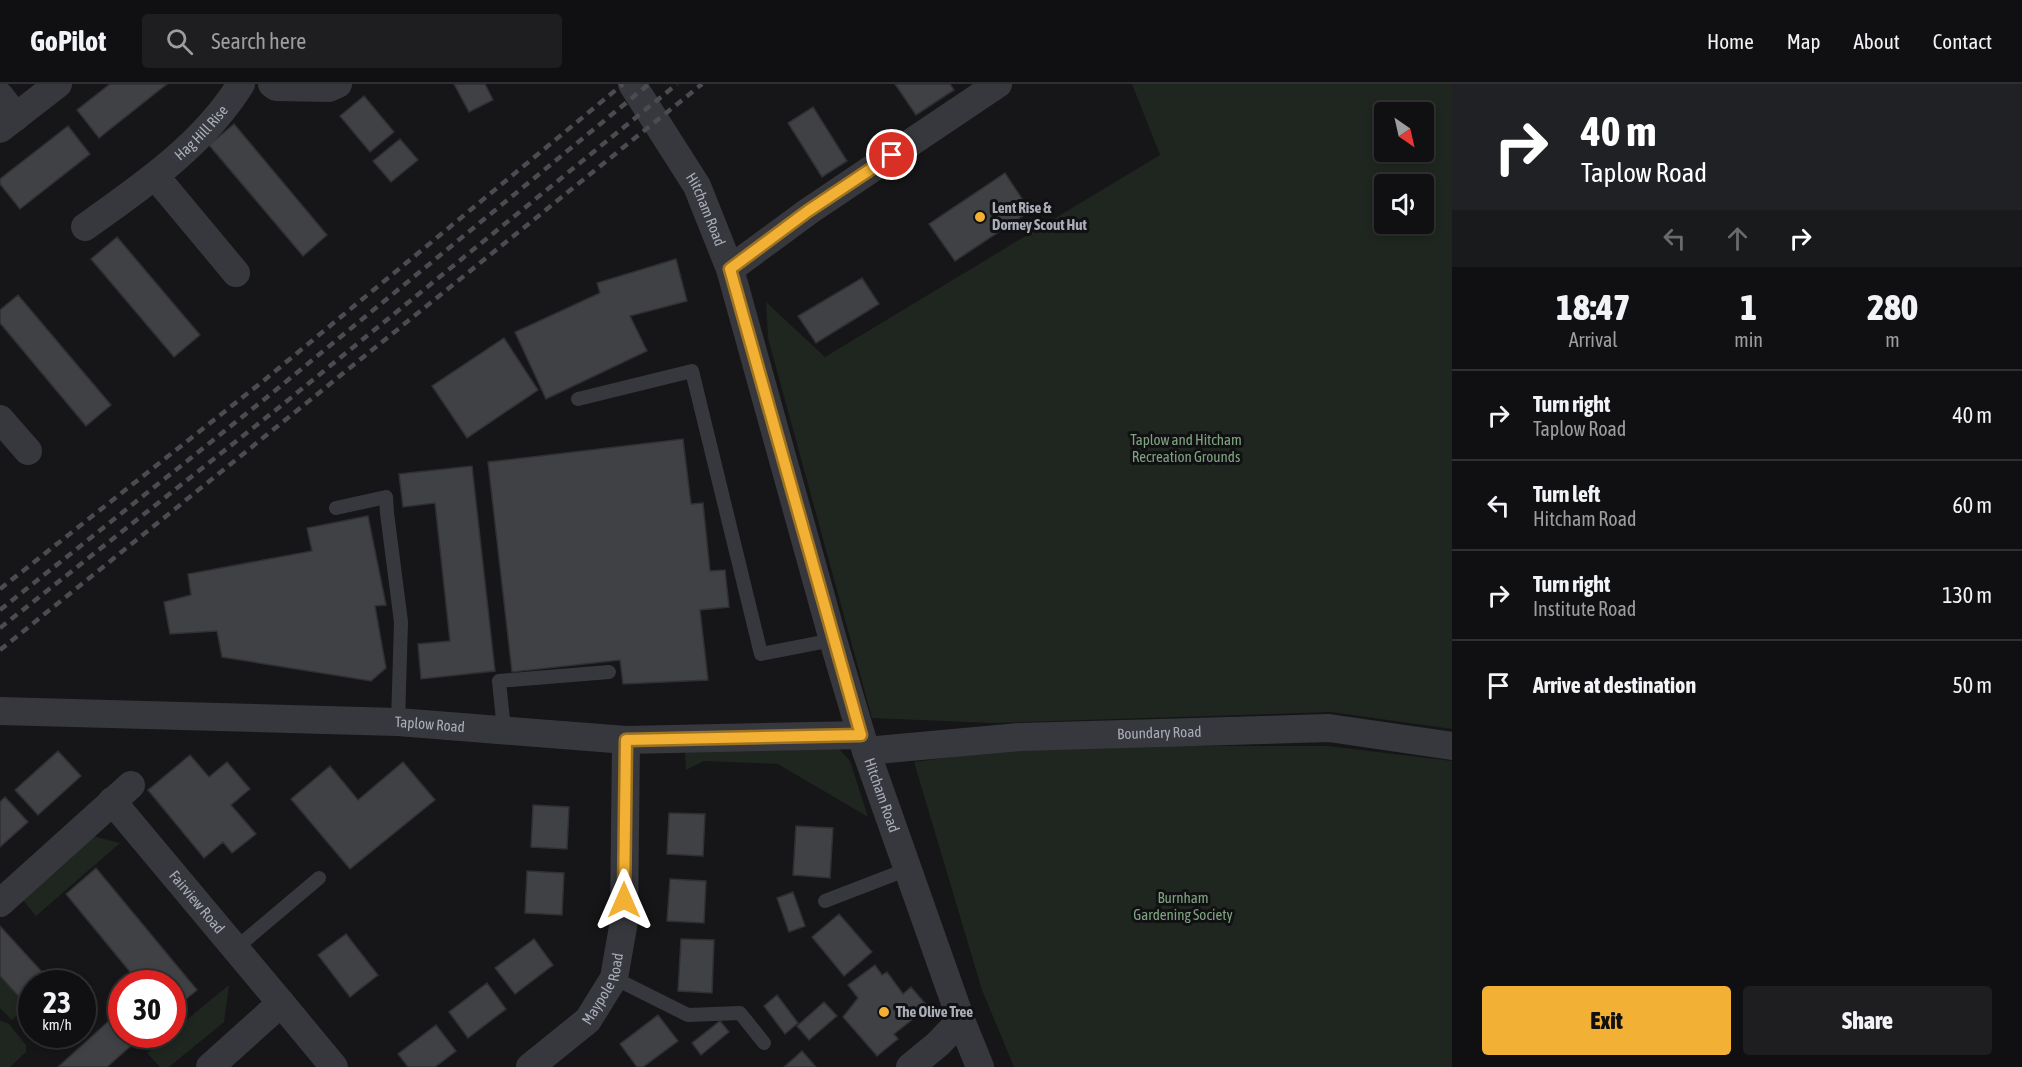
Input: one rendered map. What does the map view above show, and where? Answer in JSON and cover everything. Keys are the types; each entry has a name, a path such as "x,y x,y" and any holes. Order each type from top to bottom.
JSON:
{"street":[{"path":"5,114 58,84"},
{"name":"Hag Hill Rise","path":"86,227 156,177 225,109 241,84"},
{"path":"272,84 276,87 329,88 338,84"},
{"name":"Hitcham Road","path":"632,84 697,186 730,269 863,743 961,1020 980,1067"},
{"path":"730,269 808,211 998,84"},
{"path":"156,177 236,273"},
{"path":"0,419 27,451"},
{"name":"Taplow Road","path":"0,711 398,722 626,740 863,743"},
{"name":"Boundary Road","path":"863,743 1329,728 1452,746"},
{"name":"Maypole Road","path":"530,1067 588,1020 614,978 624,921 626,740"},
{"name":"Fairview Road","path":"0,903 122,793 236,949 281,1004"},
{"path":"210,1067 281,1004 334,1067"},
{"path":"910,1067 938,1044 961,1020"}],"lane":[{"path":"578,399 692,371 761,654 833,640"},
{"path":"336,508 387,497 401,622 398,722"},
{"path":"504,730 499,681 609,672"},
{"path":"825,901 908,869"},
{"path":"236,949 319,878"},
{"path":"614,978 688,1015 740,1013 764,1043"}],"green space":[{"name":"Taplow and Hitcham Recreation Grounds","path":"1132,84 1452,84 1452,729 1331,712 992,723 872,718 768,338 766,302 825,357 1160,155"},
{"name":"Burnham Gardening Society","path":"1034,746 1328,746 1452,761 1452,1067 1014,1067 982,990 914,762"},
{"path":"839,749 850,761 868,817 778,764 704,761 686,770 685,751"},
{"path":"84,834 120,843 36,916 18,894"},
{"path":"0,975 18,995 18,1014 12,1020 0,1008"},
{"path":"229,985 224,1022 169,1067 160,1067 147,1053 153,1048 186,1048 186,1020"},
{"path":"0,1020 9,1024 18,1035 18,1048 26,1048 26,1052 10,1067 0,1067"}],"building":[{"path":"110,84 167,84 99,138 77,110"},
{"path":"454,84 485,84 493,100 469,112"},
{"path":"895,84 950,84 954,90 916,115"},
{"path":"364,96 394,132 370,152 340,116"},
{"path":"813,107 847,161 822,177 788,123"},
{"path":"234,124 327,235 303,256 209,145"},
{"path":"68,126 90,154 20,209 0,184 0,179"},
{"path":"400,139 418,160 391,182 373,161"},
{"name":"Lent Rise & Dorney Scout Hut","path":"1005,173 1030,211 955,261 929,224"},
{"path":"117,237 200,335 174,357 91,259"},
{"path":"676,259 687,301 630,316 647,351 546,399 515,332 600,293 597,283"},
{"path":"862,278 879,304 816,343 798,316"},
{"path":"18,295 111,405 86,426 0,323 0,310"},
{"path":"504,338 538,390 467,438 432,386"},
{"path":"683,439 691,504 703,503 710,571 725,570 729,607 700,610 708,680 623,684 620,660 512,672 488,462"},
{"path":"472,466 495,671 421,679 418,644 450,641 435,503 403,507 399,474"},
{"path":"368,516 386,605 375,606 386,668 371,681 222,657 217,631 170,634 164,602 191,595 188,574 312,551 307,528"},
{"path":"58,751 81,776 38,815 15,790"},
{"path":"190,755 209,777 227,762 250,789 231,805 256,834 232,853 223,842 204,858 148,790"},
{"path":"403,762 435,800 350,869 291,799 330,766 358,800"},
{"path":"5,797 28,822 0,847 0,802"},
{"path":"533,805 569,807 567,849 531,847"},
{"path":"669,813 705,814 703,856 667,854"},
{"path":"796,826 833,828 830,878 793,875"},
{"path":"96,868 180,970 128,970 66,894"},
{"path":"527,871 564,873 562,915 525,913"},
{"path":"670,879 706,881 704,923 667,921"},
{"path":"793,892 805,926 789,932 777,898"},
{"path":"839,914 872,952 844,976 812,937"},
{"path":"0,926 40,970 18,970 18,996 0,976"},
{"path":"346,934 378,975 350,997 318,955"},
{"path":"534,939 553,965 515,994 495,968"},
{"path":"681,939 714,940 712,993 678,991"},
{"name":"The Olive Tree","path":"875,965 882,975 887,972 903,994 911,987 928,1007 894,1034 898,1039 877,1056 843,1017 858,998 848,985"},
{"path":"186,977 197,990 186,999"},
{"path":"487,983 506,1009 468,1038 449,1012"},
{"path":"777,995 798,1023 785,1034 764,1006"},
{"path":"824,1002 837,1016 809,1040 797,1026"},
{"path":"658,1015 678,1041 643,1067 637,1067 620,1044"},
{"path":"720,1021 729,1032 701,1055 692,1043"},
{"path":"108,1022 108,1048 128,1048 107,1067 58,1067 79,1048 96,1048 96,1033"},
{"path":"436,1025 456,1051 435,1067 408,1067 398,1054"},
{"path":"802,1051 816,1067 784,1067"}],"railway":[{"path":"0,589 262,382 623,84"},
{"path":"0,610 266,398 649,84"},
{"path":"0,628 282,405 677,84"},
{"path":"0,650 702,84"}],"place":[{"name":"Lent Rise & Dorney Scout Hut","path":"980,217"},
{"name":"The Olive Tree","path":"884,1012"}],"route":[{"path":"624,900 626,740 861,735 730,269 808,211 892,155"}]}
